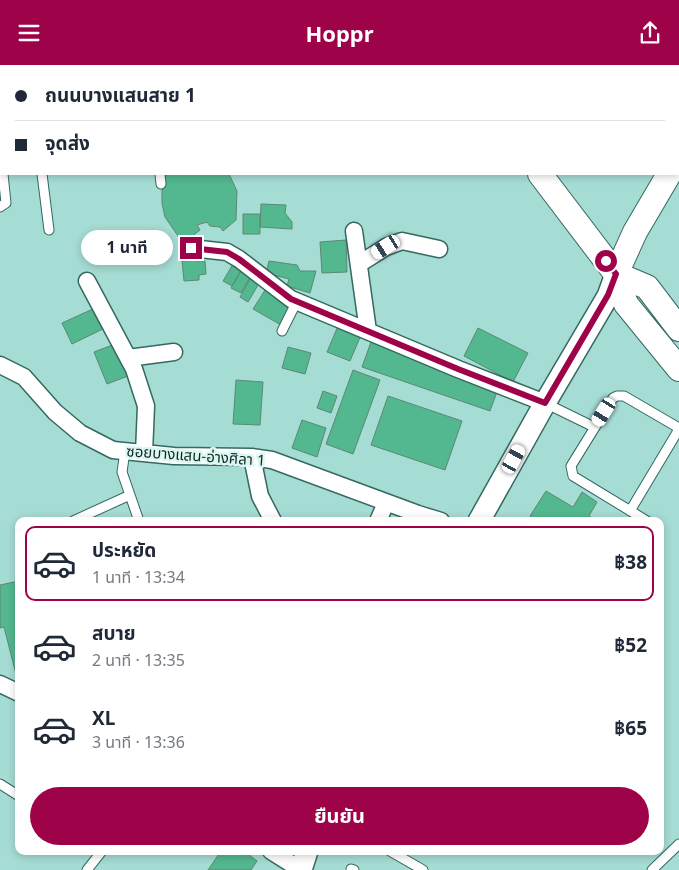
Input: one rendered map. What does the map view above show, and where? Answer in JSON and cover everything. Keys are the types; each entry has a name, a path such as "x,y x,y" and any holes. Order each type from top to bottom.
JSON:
{"main road":[{"path":"541,175 616,274 626,304 679,369"},
{"path":"616,274 636,232 668,175"},
{"path":"616,274 647,287 679,329"}],"street":[{"path":"354,231 368,331"},
{"path":"359,264 386,247 402,241 439,249"},
{"path":"191,248 227,252 291,299 458,369 545,403"},
{"path":"481,517 608,295 616,274"},
{"path":"87,281 134,369 146,406 144,453"},
{"path":"128,358 174,352"},
{"name":"ซอยบางแสน-อ่างศิลา 1","path":"0,365 24,377 55,412 80,433 113,449 174,456 252,457 272,460 429,517"},
{"path":"252,457 260,496 271,517"},
{"path":"380,517 386,503"},
{"path":"0,684 15,691"},
{"path":"277,855 301,870 306,855"}],"lane":[{"path":"0,207 6,203 3,175"},
{"path":"42,175 49,230"},
{"path":"160,175 161,184"},
{"path":"282,331 298,301"},
{"path":"630,511 679,428 621,395 613,398 571,466 573,476 630,511 640,517"},
{"path":"545,403 594,427"},
{"path":"125,451 122,472 138,517"},
{"path":"82,517 130,495"},
{"path":"0,784 15,793"},
{"path":"652,870 679,844"},
{"path":"87,870 99,855"},
{"path":"397,855 423,870"}],"building":[{"path":"166,175 229,175 237,191 236,220 223,231 220,227 210,226 207,222 197,225 200,230 191,237 178,236 165,217 162,203 162,186"},
{"path":"261,204 286,205 285,213 292,222 292,229 260,227"},
{"path":"243,214 260,214 260,234 243,234"},
{"path":"346,240 347,272 322,273 320,242"},
{"path":"236,259 245,264 232,286 223,281"},
{"path":"182,261 205,261 206,274 199,275 199,280 184,281"},
{"path":"269,261 297,265 300,271 316,271 310,293 287,286 289,279 266,273"},
{"path":"244,266 253,272 241,293 231,288"},
{"path":"252,275 261,280 248,302 240,297"},
{"path":"267,287 294,303 281,325 253,309"},
{"path":"95,308 105,328 72,344 62,323"},
{"path":"338,326 361,335 350,361 327,352"},
{"path":"478,328 528,353 513,382 464,356"},
{"path":"371,342 499,386 490,411 362,367"},
{"path":"115,344 128,376 107,384 94,352"},
{"path":"288,347 311,353 305,374 282,368"},
{"path":"353,370 380,380 353,454 326,444"},
{"path":"236,380 263,382 260,425 233,424"},
{"path":"323,391 337,396 331,413 317,408"},
{"path":"388,396 462,421 445,470 371,445"},
{"path":"302,420 326,428 317,457 292,448"},
{"path":"546,491 573,507 582,492 597,502 589,516 591,517 530,516"},
{"path":"15,582 15,670 4,627 0,628 0,585"},
{"path":"218,855 249,855 257,861 251,870 208,870"}],"route":[{"path":"191,248 227,252 291,299 458,369 545,403 608,295 616,274 606,261"}]}
